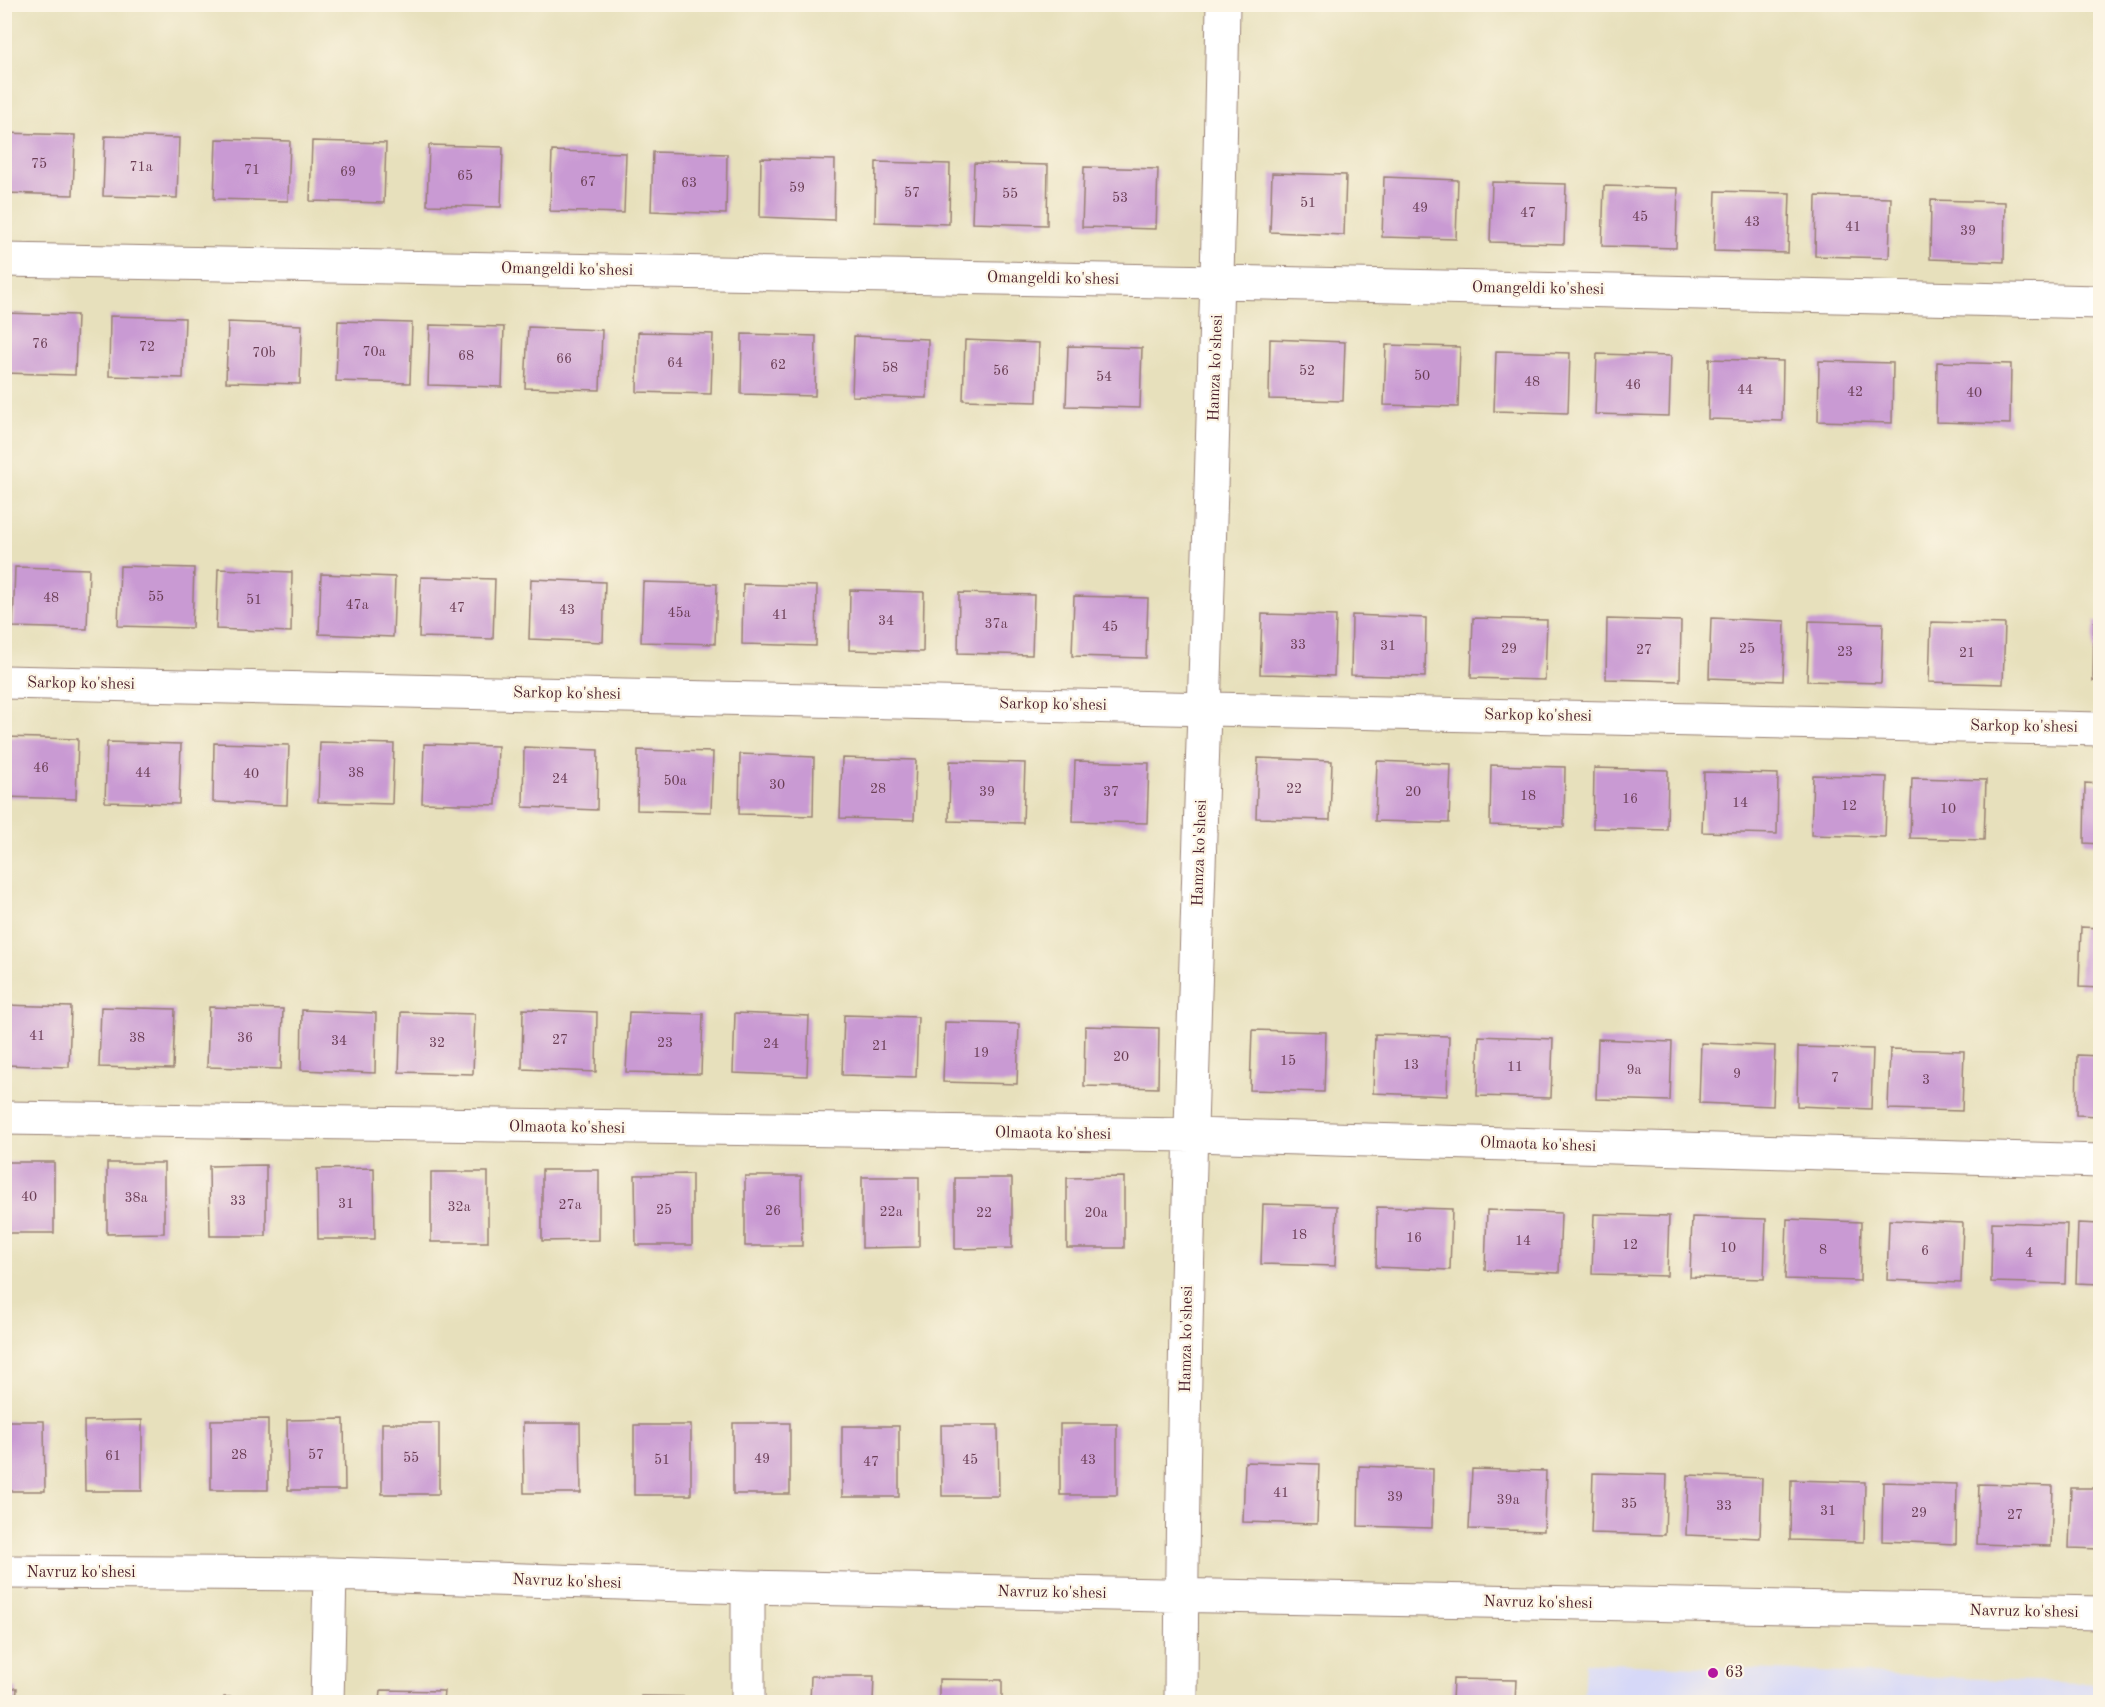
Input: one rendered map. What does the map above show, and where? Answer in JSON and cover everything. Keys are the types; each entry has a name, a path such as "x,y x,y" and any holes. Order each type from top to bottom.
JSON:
{"street":[{"name":"Hamza ko'shesi","path":"1181,1702 1191,1135 1219,282 1223,4"},
{"name":"Omangeldi ko'shesi","path":"4,260 1219,282 2100,302"},
{"name":"Sarkop ko'shesi","path":"4,682 2100,729"},
{"name":"Olmaota ko'shesi","path":"4,1118 420,1126 1191,1135 2100,1161"},
{"name":"Navruz ko'shesi","path":"4,1572 330,1574 748,1587 2100,1613"},
{"path":"327,1702 330,1574"},
{"path":"748,1587 748,1702"}],"shaded area":[{"name":"63","path":"1585,1662 2100,1684 2100,1702 1583,1702"}],"building":[{"path":"4,133 75,135 73,195 4,193"},
{"path":"105,136 179,138 177,198 103,196"},
{"path":"216,139 290,141 288,201 214,199"},
{"path":"312,141 386,143 384,203 310,201"},
{"path":"429,145 503,147 501,207 427,205"},
{"path":"552,151 626,153 624,213 550,211"},
{"path":"653,152 727,154 726,214 651,211"},
{"path":"761,158 835,160 834,220 760,217"},
{"path":"876,162 950,164 949,224 875,222"},
{"path":"974,163 1048,165 1047,225 972,223"},
{"path":"1084,167 1158,169 1156,229 1082,227"},
{"path":"1272,173 1346,175 1344,235 1270,232"},
{"path":"1384,177 1458,180 1456,239 1382,237"},
{"path":"1492,182 1566,184 1564,244 1490,242"},
{"path":"1604,186 1678,188 1676,248 1602,246"},
{"path":"1716,191 1790,193 1788,253 1714,251"},
{"path":"1816,196 1891,198 1889,258 1815,256"},
{"path":"1931,200 2005,202 2004,262 1930,259"},
{"path":"4,313 77,315 75,375 4,373"},
{"path":"110,316 185,318 183,378 109,376"},
{"path":"338,321 412,323 410,383 336,381"},
{"path":"228,322 302,325 300,384 226,382"},
{"path":"430,325 504,327 502,387 428,385"},
{"path":"528,327 602,330 600,390 525,388"},
{"path":"638,332 713,334 711,394 637,392"},
{"path":"742,334 816,336 815,396 741,394"},
{"path":"854,336 928,339 927,398 852,396"},
{"path":"1270,339 1345,342 1343,401 1269,399"},
{"path":"965,340 1039,343 1037,402 963,400"},
{"path":"1386,345 1460,347 1458,407 1384,405"},
{"path":"1068,346 1142,348 1140,408 1066,406"},
{"path":"1496,351 1570,353 1568,413 1494,411"},
{"path":"1597,354 1671,356 1669,416 1595,414"},
{"path":"1709,359 1783,361 1782,421 1708,419"},
{"path":"1819,361 1893,363 1892,423 1818,421"},
{"path":"1937,362 2011,364 2010,424 1936,422"},
{"path":"2099,534 2100,552 2098,552"},
{"path":"120,566 194,568 192,628 118,626"},
{"path":"15,567 89,569 87,629 13,627"},
{"path":"218,569 292,572 291,632 216,629"},
{"path":"321,574 395,577 393,637 319,634"},
{"path":"421,577 495,579 493,639 419,637"},
{"path":"531,579 605,582 603,642 529,639"},
{"path":"643,582 717,584 715,644 641,642"},
{"path":"743,584 817,586 816,646 742,644"},
{"path":"850,590 924,592 923,652 849,650"},
{"path":"959,593 1034,595 1032,655 958,653"},
{"path":"1074,596 1148,598 1146,658 1072,656"},
{"path":"1262,614 1336,616 1334,676 1260,674"},
{"path":"1352,615 1426,618 1425,677 1351,675"},
{"path":"1473,618 1547,620 1545,680 1471,678"},
{"path":"1711,618 1785,621 1783,681 1709,678"},
{"path":"1607,619 1681,621 1680,681 1606,679"},
{"path":"1809,621 1883,623 1881,683 1807,681"},
{"path":"1931,622 2005,624 2003,684 1929,682"},
{"path":"2094,622 2100,622 2100,682 2093,681"},
{"path":"4,737 78,739 76,799 4,797"},
{"path":"107,742 181,744 179,804 105,802"},
{"path":"320,742 394,744 392,804 318,802"},
{"path":"214,743 289,745 287,805 213,802"},
{"path":"424,744 498,746 496,805 422,803"},
{"path":"524,747 598,750 597,810 523,807"},
{"path":"638,750 713,752 711,812 637,810"},
{"path":"740,754 814,757 813,816 739,814"},
{"path":"842,758 916,760 914,820 840,818"},
{"path":"1258,758 1332,761 1330,820 1256,818"},
{"path":"950,761 1025,763 1023,823 949,821"},
{"path":"1075,761 1149,763 1147,823 1073,821"},
{"path":"1377,761 1451,764 1449,823 1375,821"},
{"path":"1491,765 1565,767 1564,827 1490,825"},
{"path":"1594,768 1668,770 1667,830 1593,828"},
{"path":"1704,772 1778,774 1777,834 1702,832"},
{"path":"1813,775 1887,777 1885,837 1811,835"},
{"path":"1912,778 1986,780 1984,840 1910,838"},
{"path":"2085,783 2100,784 2100,844 2084,843"},
{"path":"2081,927 2100,928 2100,988 2079,987"},
{"path":"4,1005 71,1007 69,1067 4,1065"},
{"path":"101,1007 175,1009 173,1069 99,1067"},
{"path":"209,1007 283,1009 281,1069 207,1067"},
{"path":"523,1009 597,1012 596,1072 522,1069"},
{"path":"302,1010 376,1013 375,1073 301,1070"},
{"path":"401,1012 475,1014 473,1074 399,1072"},
{"path":"629,1012 703,1014 701,1074 626,1072"},
{"path":"735,1013 809,1016 807,1076 733,1073"},
{"path":"844,1015 918,1017 916,1077 842,1075"},
{"path":"945,1022 1019,1024 1017,1084 943,1082"},
{"path":"1085,1026 1159,1028 1158,1088 1084,1086"},
{"path":"1252,1030 1326,1032 1324,1092 1250,1090"},
{"path":"1375,1034 1449,1036 1447,1096 1373,1093"},
{"path":"1479,1036 1553,1039 1551,1098 1477,1096"},
{"path":"1598,1039 1672,1042 1670,1101 1596,1099"},
{"path":"1701,1043 1775,1046 1773,1106 1699,1103"},
{"path":"1798,1047 1873,1049 1871,1109 1797,1106"},
{"path":"1890,1049 1964,1051 1962,1111 1888,1109"},
{"path":"2077,1055 2100,1056 2100,1116 2076,1115"},
{"path":"4,1162 54,1162 54,1233 4,1233"},
{"path":"107,1163 164,1163 164,1233 107,1234"},
{"path":"266,1165 266,1236 210,1236 209,1166"},
{"path":"374,1168 375,1239 318,1239 317,1169"},
{"path":"542,1170 599,1170 599,1240 542,1241"},
{"path":"431,1172 488,1172 488,1242 431,1242"},
{"path":"692,1174 692,1245 636,1245 635,1175"},
{"path":"745,1176 801,1176 802,1246 745,1246"},
{"path":"862,1177 919,1177 919,1247 862,1248"},
{"path":"1124,1177 1124,1248 1067,1248 1067,1178"},
{"path":"955,1178 1012,1178 1012,1248 955,1249"},
{"path":"1263,1204 1337,1206 1335,1266 1261,1264"},
{"path":"1377,1207 1452,1209 1450,1270 1376,1267"},
{"path":"1487,1210 1561,1213 1559,1273 1485,1270"},
{"path":"1594,1214 1669,1216 1667,1276 1592,1274"},
{"path":"1692,1217 1766,1219 1764,1279 1690,1277"},
{"path":"1787,1219 1861,1222 1860,1281 1785,1279"},
{"path":"1889,1220 1963,1223 1961,1283 1887,1280"},
{"path":"1992,1222 2067,1224 2065,1284 1991,1282"},
{"path":"2078,1223 2100,1224 2100,1284 2076,1283"},
{"path":"268,1419 268,1490 211,1490 211,1420"},
{"path":"344,1419 345,1490 288,1490 287,1420"},
{"path":"142,1420 142,1491 85,1491 84,1421"},
{"path":"4,1421 44,1421 45,1491 4,1491"},
{"path":"382,1423 439,1423 439,1494 382,1494"},
{"path":"523,1423 580,1423 581,1493 524,1493"},
{"path":"733,1423 790,1423 790,1494 733,1494"},
{"path":"1060,1424 1117,1424 1117,1495 1060,1495"},
{"path":"634,1425 691,1425 691,1495 634,1495"},
{"path":"941,1425 998,1425 999,1496 942,1496"},
{"path":"842,1426 899,1426 899,1497 842,1497"},
{"path":"1245,1462 1319,1464 1317,1524 1243,1522"},
{"path":"1359,1466 1433,1469 1432,1528 1358,1526"},
{"path":"1472,1469 1546,1471 1544,1531 1469,1529"},
{"path":"1593,1473 1667,1475 1665,1535 1591,1533"},
{"path":"1688,1475 1762,1478 1760,1538 1686,1535"},
{"path":"1791,1480 1865,1482 1864,1542 1790,1540"},
{"path":"1883,1482 1957,1484 1956,1544 1882,1541"},
{"path":"1979,1484 2053,1486 2051,1546 1977,1544"},
{"path":"2071,1488 2100,1488 2100,1549 2069,1548"},
{"path":"811,1676 874,1676 873,1702 810,1702"},
{"path":"939,1679 1002,1680 1002,1702 939,1702"},
{"path":"1453,1679 1516,1680 1515,1702 1452,1702"},
{"path":"4,1688 17,1688 16,1702 4,1702"},
{"path":"381,1690 444,1691 443,1702 380,1702"},
{"path":"641,1696 705,1697 704,1702 641,1702"},
{"path":"224,1697 288,1698 287,1702 224,1702"}],"place":[{"name":"63","path":"1713,1673"}]}
